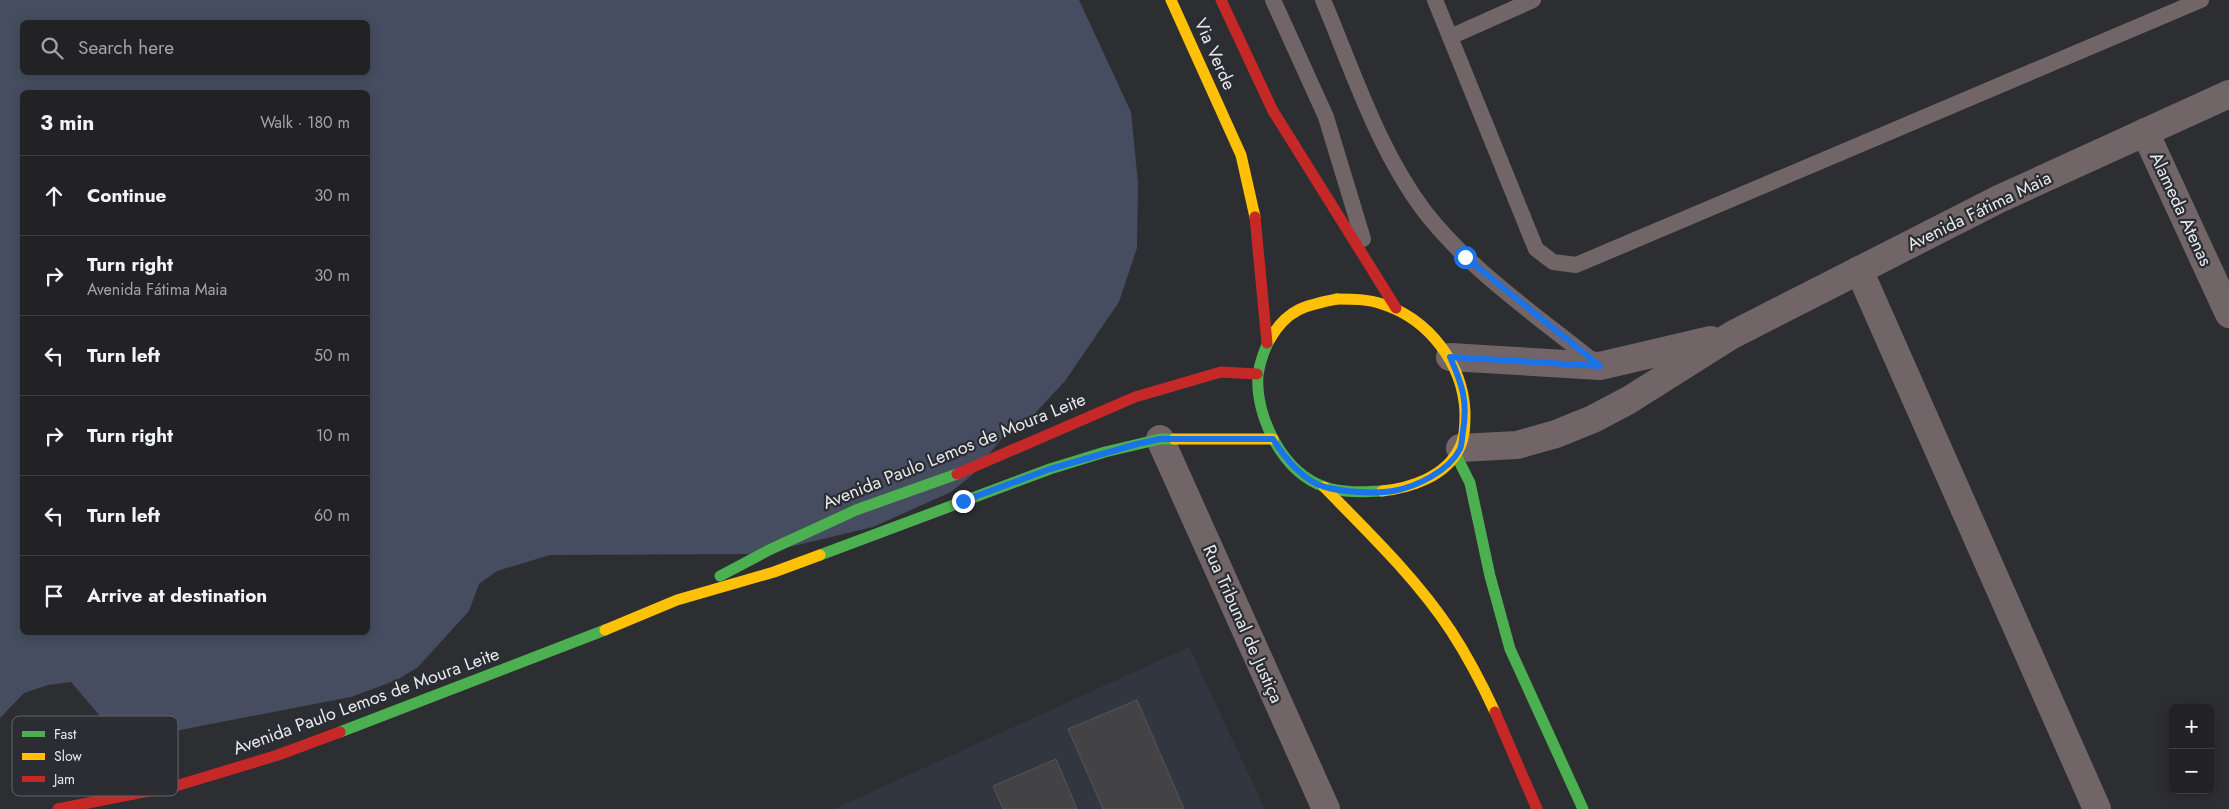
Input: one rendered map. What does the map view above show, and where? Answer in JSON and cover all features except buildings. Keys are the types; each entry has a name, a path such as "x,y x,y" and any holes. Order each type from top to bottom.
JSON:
{"main road":[{"name":"Via Verde","path":"1171,0 1240,155 1254,211 1267,343"},
{"name":"Via Verde","path":"1221,0 1273,111 1396,308"},
{"path":"1324,487 1363,492 1393,491 1420,482 1447,466 1458,452 1466,402 1460,379 1450,357 1427,331 1396,308 1360,300 1337,299 1305,305 1282,322 1267,343 1257,374 1262,410 1273,439 1284,458 1299,471 1324,487 1370,534 1432,604 1452,632 1473,666 1537,809"},
{"name":"Avenida Paulo Lemos de Moura Leite","path":"678,600 744,562 821,525 856,510 958,473 1092,414 1180,382 1221,372 1257,374"},
{"name":"Avenida Paulo Lemos de Moura Leite","path":"178,785 278,755 563,647 678,600 774,572 1050,469 1105,452 1160,439 1273,439"},
{"path":"1458,452 1470,483 1485,544 1490,576 1508,642 1583,809"},
{"name":"Avenida Paulo Lemos de Moura Leite","path":"58,809 124,796"}],"street":[{"name":"Avenida Fátima Maia","path":"1458,452 1517,445 1556,434 1593,419 1629,400 1732,335 1859,270 1999,199 2229,94"},
{"name":"Alameda Atenas","path":"2145,132 2229,314"},
{"path":"1859,270 2097,809"},
{"name":"Avenida Fátima Maia","path":"1450,357 1600,366 1732,335"},
{"name":"Rua Tribunal de Justiça","path":"1160,439 1326,809"}],"lane":[{"path":"1273,0 1326,118 1372,267"},
{"path":"1323,0 1385,145 1405,182 1425,212 1465,257 1600,366"},
{"path":"1435,0 1536,249 1553,262 1576,265 2202,0"},
{"path":"1450,37 1533,0"}],"shaded area":[{"path":"0,0 1079,0 1131,112 1138,183 1137,248 1119,302 1065,381 1024,425 1003,437 973,474 951,492 873,527 760,554 550,555 497,571 479,584 469,611 418,667 397,680 351,697 178,730 178,716 100,716 71,682 48,685 24,693 0,718"},
{"path":"1189,647 1265,809 834,809"}],"traffic: fast":[{"path":"1270,339 1260,365 1258,391 1267,425 1275,442 1285,456 1296,470 1310,480 1325,487 1346,491 1382,491"},
{"path":"820,555 1050,469 1105,452 1160,439 1174,439"},
{"path":"1456,455 1470,483 1490,576 1510,649 1583,809"},
{"path":"720,576 769,550 856,510 957,474"},
{"path":"340,732 605,630"}],"traffic: slow":[{"path":"1171,0 1241,155 1255,217"},
{"path":"1337,299 1377,302 1415,320 1440,346 1450,361 1458,377 1463,394 1465,412 1464,436 1453,459 1436,474 1415,484 1382,491"},
{"path":"1270,339 1283,321 1298,310 1337,299"},
{"path":"1174,439 1273,439"},
{"path":"1324,487 1423,592 1451,631 1480,681 1495,712"},
{"path":"605,630 677,600 774,572 820,555"}],"traffic: jam":[{"path":"1221,0 1273,111 1396,308"},
{"path":"1255,217 1267,343"},
{"path":"957,474 1135,397 1221,372 1257,374"},
{"path":"1495,712 1537,809"},
{"path":"178,785 278,755 340,732"},
{"path":"58,809 124,796"}],"route":[{"path":"963,501 1050,469 1105,452 1160,439 1273,439 1284,458 1299,471 1324,487 1363,492 1393,491 1420,482 1447,466 1460,448 1466,402 1460,379 1450,357 1600,366 1465,257"}]}
